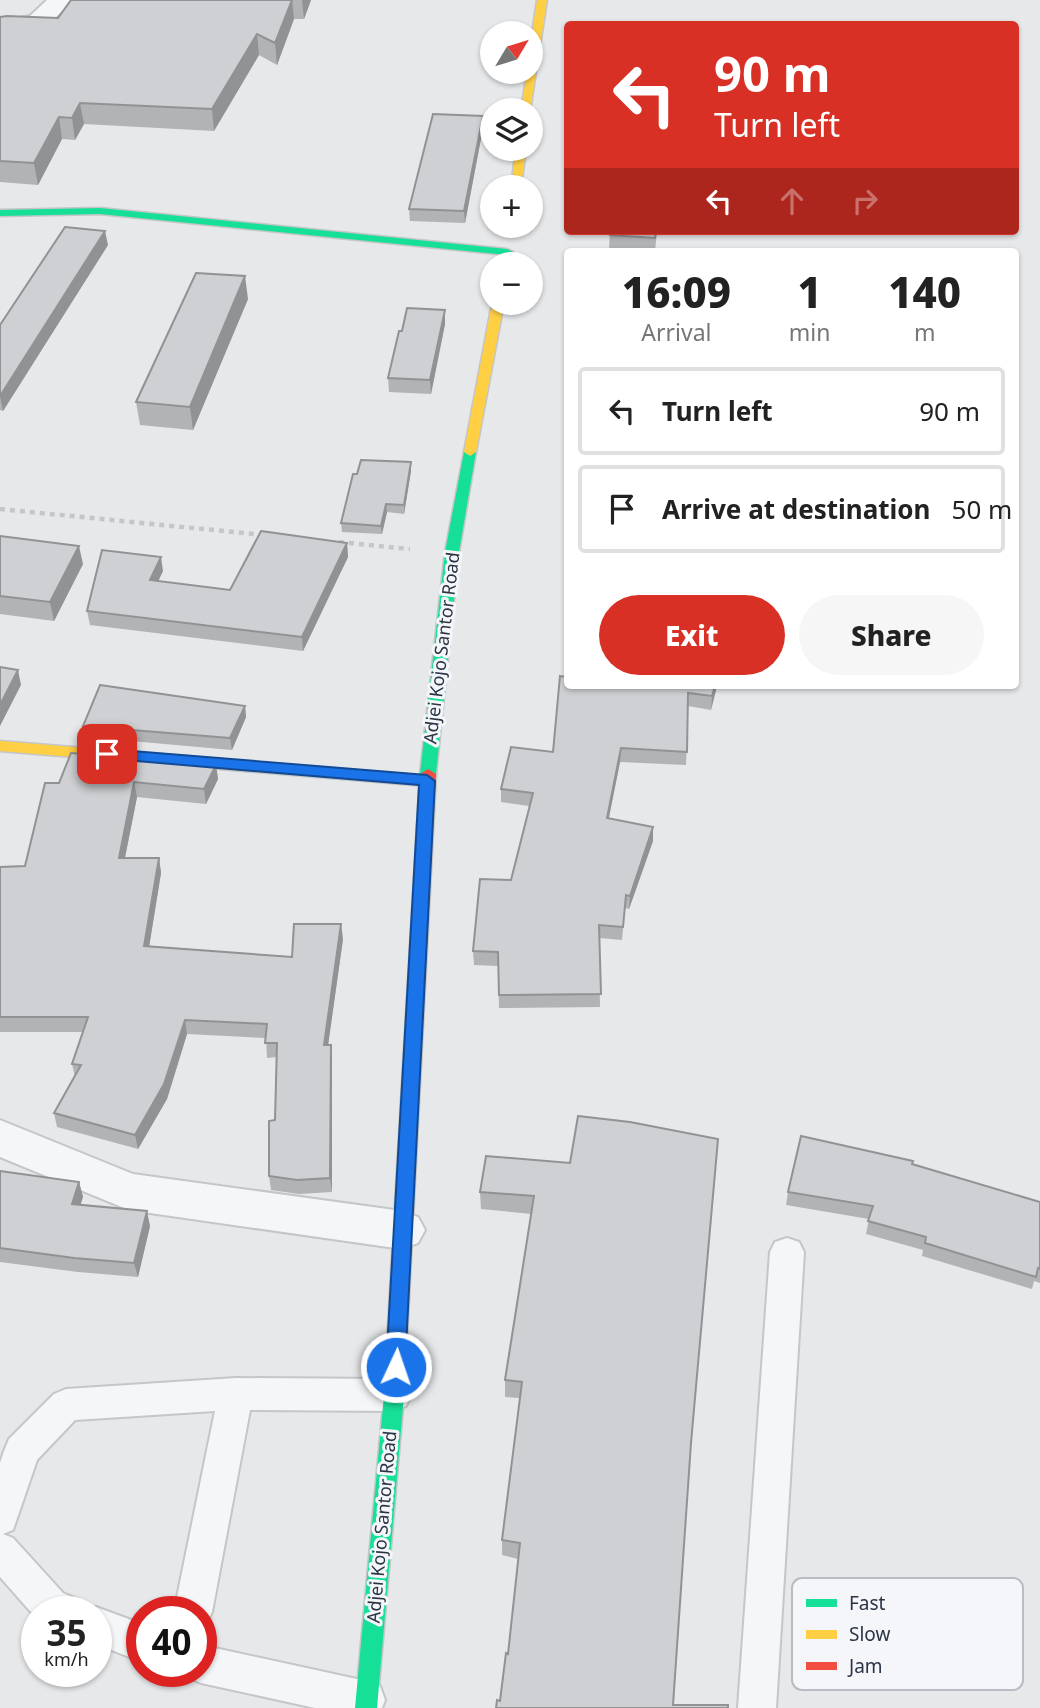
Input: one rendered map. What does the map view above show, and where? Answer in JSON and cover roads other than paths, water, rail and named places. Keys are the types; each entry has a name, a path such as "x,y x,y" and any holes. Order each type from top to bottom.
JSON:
{"street":[{"path":"0,29 38,22 61,0"},
{"path":"528,98 542,0"},
{"path":"0,213 100,211 507,252"},
{"name":"Adjei Kojo Santor Road","path":"366,1704 394,1395 427,781 453,552 496,315"},
{"path":"0,746 427,781"},
{"path":"0,1138 130,1192 402,1230"}],"lane":[{"path":"757,1708 787,1252"},
{"path":"0,1518 22,1451 66,1405 236,1394 394,1395"},
{"path":"197,1596 236,1394"},
{"path":"0,1550 41,1596"},
{"path":"217,1668 366,1704"}]}
